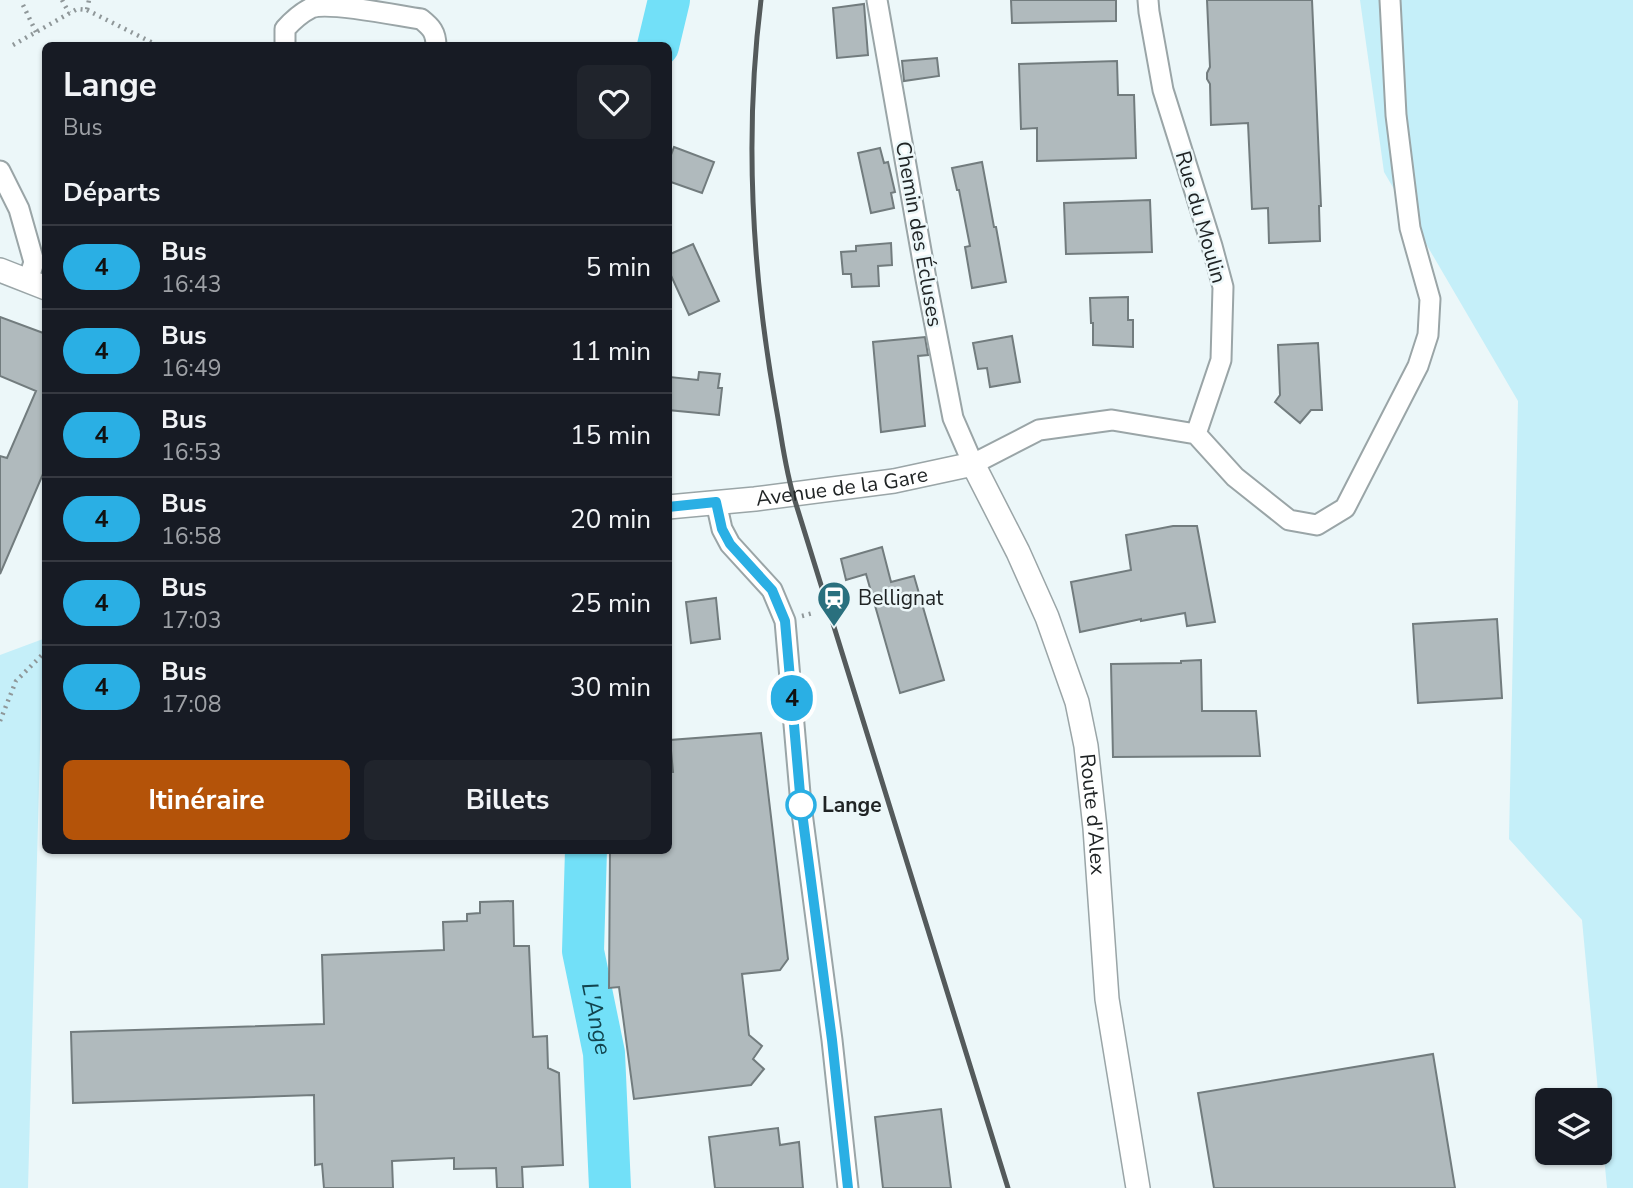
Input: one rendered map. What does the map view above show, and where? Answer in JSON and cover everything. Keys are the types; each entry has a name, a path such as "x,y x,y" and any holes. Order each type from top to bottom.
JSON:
{"street":[{"name":"Chemin des Écluses","path":"877,0 953,418 973,464"},
{"name":"Rue du Moulin","path":"1148,0 1163,90 1223,288 1220,360 1196,434"},
{"path":"973,464 1039,430 1112,420 1196,434 1235,477 1289,520 1317,525 1345,508 1418,366 1428,335 1430,299 1410,228 1396,115 1390,0"},
{"path":"285,42 285,29 298,16 314,7 334,6 421,19 432,27 436,42"},
{"path":"0,171 19,209 34,262 37,284 0,270"},
{"name":"Avenue de la Gare","path":"672,507 894,481 973,464"},
{"name":"Route d'Alex","path":"973,464 1018,552 1047,617 1077,702 1086,746 1095,828 1107,999 1138,1188"},
{"path":"716,502 722,529 730,544 772,590 785,621 801,805 832,1040 848,1188"}],"path":[{"path":"62,0 69,13"},
{"path":"87,10 89,0"},
{"path":"23,5 36,32"},
{"path":"13,45 77,9 87,10 151,42"},
{"path":"0,721 16,681 42,655"}],"shaded area":[{"path":"1360,0 1633,0 1633,1188 1607,1188 1605,1165 1612,1165 1612,1088 1598,1088 1582,920 1509,839 1518,401 1384,172"},
{"path":"42,639 28,1188 0,1188 0,655"}],"building":[{"path":"1011,0 1116,0 1116,21 1012,23"},
{"path":"1207,0 1312,0 1321,206 1320,241 1269,243 1268,208 1252,209 1248,123 1211,125 1210,84 1207,79 1210,67"},
{"path":"864,4 868,55 837,58 833,8"},
{"path":"937,58 939,76 904,81 902,61"},
{"path":"1117,61 1118,95 1134,95 1136,158 1037,161 1037,128 1021,129 1019,64"},
{"path":"674,147 714,162 702,193 672,182"},
{"path":"880,148 884,163 888,162 895,192 891,193 894,208 871,213 858,153"},
{"path":"982,162 1006,282 972,288 965,247 970,246 952,168"},
{"path":"1150,200 1152,252 1066,254 1064,203"},
{"path":"891,243 892,265 878,266 879,286 852,287 851,274 843,274 841,252 856,251 856,246"},
{"path":"693,244 719,301 689,315 672,278 672,253"},
{"path":"1128,297 1128,320 1133,320 1133,347 1093,345 1090,298"},
{"path":"0,317 42,333 42,476 0,574 0,456 7,458 36,391 0,376"},
{"path":"1012,336 1020,382 990,387 987,368 978,369 973,343"},
{"path":"925,337 928,355 918,356 925,426 881,432 873,342"},
{"path":"1318,343 1322,410 1311,410 1300,423 1275,402 1280,395 1278,345"},
{"path":"699,372 720,374 718,388 722,388 719,415 672,410 672,377 698,380"},
{"path":"1173,526 1197,526 1215,622 1187,626 1185,613 1080,632 1071,582 1131,570 1126,535"},
{"path":"882,547 891,582 914,576 944,680 900,693 866,574 846,580 841,559"},
{"path":"716,598 720,639 691,643 686,602"},
{"path":"1497,619 1502,698 1418,703 1413,624"},
{"path":"1201,660 1202,711 1256,711 1260,756 1113,757 1111,664 1181,663"},
{"path":"761,733 788,959 780,970 742,974 749,1035 762,1046 753,1059 764,1069 751,1085 634,1099 619,987 609,988 610,854 672,854 672,740"},
{"path":"513,901 514,946 529,946 533,1037 547,1036 548,1068 559,1073 563,1165 522,1167 523,1188 497,1188 496,1168 454,1169 454,1158 392,1161 393,1188 324,1188 322,1164 315,1165 314,1095 73,1103 71,1032 324,1024 322,955 444,950 443,922 467,921 467,914 480,913 480,902"},
{"path":"1433,1054 1455,1188 1214,1188 1198,1093"},
{"path":"941,1109 951,1188 883,1188 875,1117"},
{"path":"778,1128 780,1145 799,1142 803,1188 715,1188 709,1137"}],"waterway":[{"name":"L'Ange","path":"659,42 669,0"},
{"name":"L'Ange","path":"586,854 583,951 604,1053 610,1188"}],"railway":[{"path":"761,0 753,102 753,204 761,306 786,466 1008,1188"}],"bus line":[{"name":"4","path":"672,507 716,502 722,529 730,544 772,590 785,621 801,805 832,1040 848,1188"}],"place":[{"name":"Bellignat","path":"834,628"},
{"name":"Lange","path":"801,805"}]}
